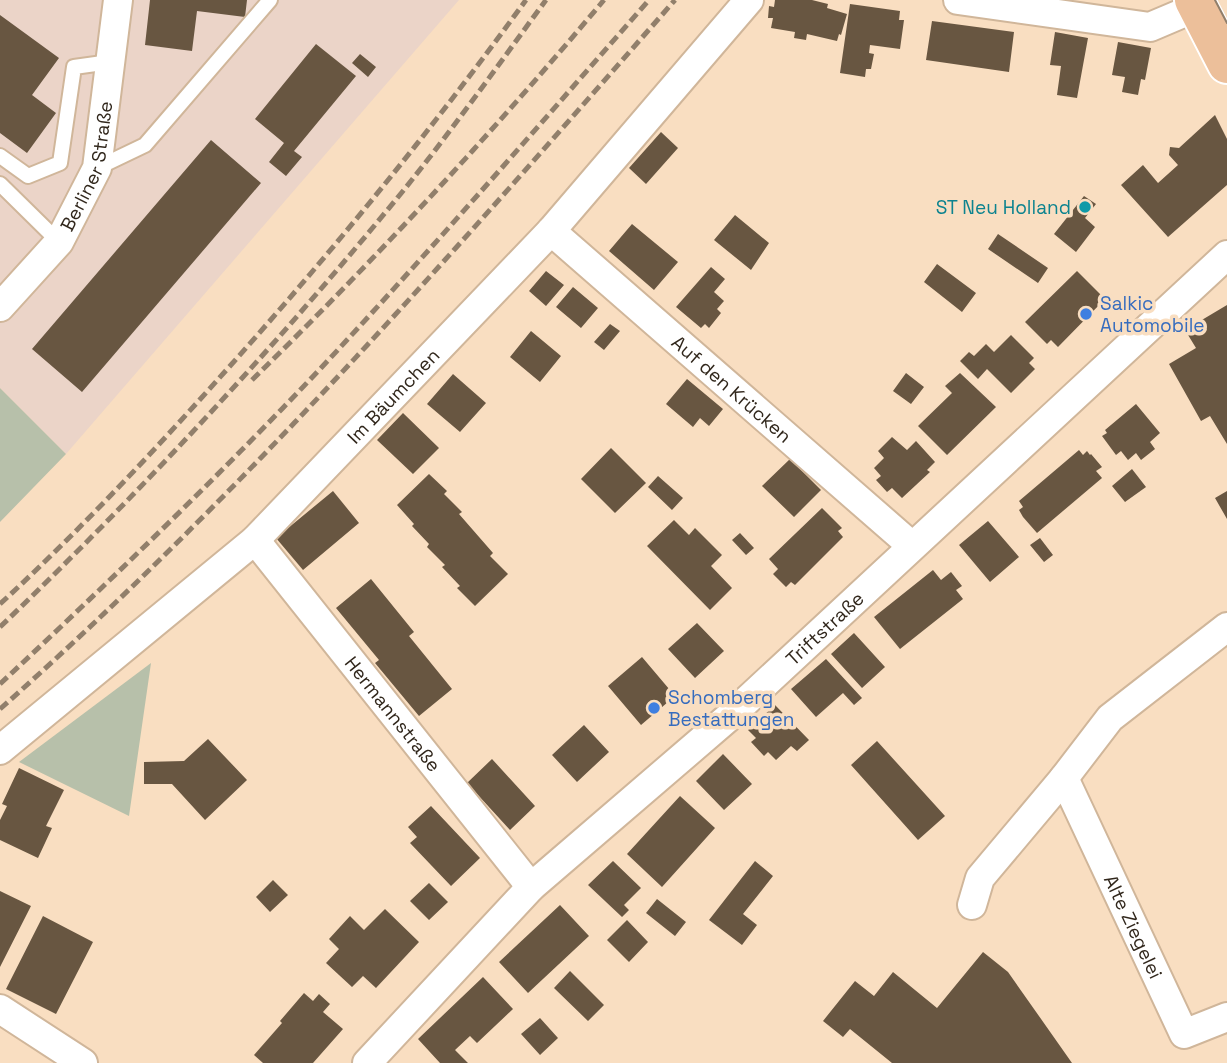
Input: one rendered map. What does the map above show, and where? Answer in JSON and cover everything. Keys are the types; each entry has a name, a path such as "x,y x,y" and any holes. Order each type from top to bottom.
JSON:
{"main road":[{"path":"1195,3 1227,64"}],"street":[{"name":"Berliner Straße","path":"0,307 59,242 97,168 118,0"},
{"name":"Im Bäumchen","path":"0,750 256,540 551,231 748,0"},
{"path":"958,0 1150,27 1195,3"},
{"name":"Auf den Krücken","path":"551,231 912,546"},
{"name":"Triftstraße","path":"367,1063 531,887 730,716 1227,255"},
{"name":"Hermannstraße","path":"256,540 531,887"},
{"path":"972,905 980,878 1064,778 1110,718 1227,627"},
{"name":"Alte Ziegelei","path":"1064,778 1184,1034 1227,1017"},
{"path":"0,1009 83,1063"}],"lane":[{"path":"97,168 145,145 270,0"},
{"path":"0,156 28,176 60,163 74,67 110,62"},
{"path":"0,184 59,242"}],"shaded area":[{"path":"0,0 459,0 66,454 0,388"}],"green space":[{"path":"0,388 66,454 0,522"},
{"path":"151,663 129,816 19,762"}],"building":[{"path":"150,0 247,0 245,17 197,11 192,51 145,45"},
{"path":"775,0 812,0 828,4 827,8 847,14 841,35 839,34 837,41 807,34 806,40 794,38 795,32 771,28 773,18 768,18 769,6 774,7"},
{"path":"850,4 900,11 899,20 904,20 900,49 870,45 869,53 874,54 871,69 866,69 865,77 840,73"},
{"path":"0,15 59,58 32,95 56,113 27,153 0,133"},
{"path":"932,21 1014,32 1009,72 926,60"},
{"path":"1055,32 1088,38 1077,98 1057,95 1061,66 1050,65"},
{"path":"1118,42 1151,48 1145,80 1141,79 1138,95 1122,92 1125,77 1112,75"},
{"path":"316,44 356,76 294,151 302,157 286,176 269,162 284,143 255,119"},
{"path":"360,54 376,67 368,77 352,63"},
{"path":"1215,115 1227,139 1227,185 1168,237 1121,185 1143,165 1158,183 1178,165 1169,155 1170,147 1179,148"},
{"path":"661,132 678,148 646,184 629,168"},
{"path":"211,140 261,183 82,392 32,349"},
{"path":"1084,196 1096,204 1085,218 1095,227 1076,252 1054,234"},
{"path":"735,215 769,243 751,270 714,240"},
{"path":"632,224 678,262 654,290 609,251"},
{"path":"998,234 1048,268 1038,283 988,249"},
{"path":"937,264 976,293 962,312 924,282"},
{"path":"711,267 725,279 714,292 724,301 717,309 721,313 709,328 705,324 701,328 676,307"},
{"path":"546,271 564,285 546,306 529,291"},
{"path":"1077,271 1105,299 1058,347 1051,340 1047,344 1025,322"},
{"path":"573,287 598,308 581,328 556,307"},
{"path":"1227,305 1227,444 1210,416 1201,421 1169,364 1196,348 1185,330"},
{"path":"610,324 620,331 604,350 594,342"},
{"path":"531,331 561,356 540,382 510,357"},
{"path":"1011,335 1034,358 1029,363 1035,369 1011,393 987,369 978,379 960,361 969,352 974,356 986,344 994,352"},
{"path":"906,373 924,387 911,404 893,391"},
{"path":"960,373 996,407 947,455 918,426 952,393 945,386"},
{"path":"453,374 486,403 460,432 427,404"},
{"path":"687,379 723,409 709,426 700,418 693,427 666,404"},
{"path":"1136,404 1160,433 1150,442 1155,449 1141,460 1136,453 1128,460 1121,451 1116,455 1102,436 1107,433 1105,430"},
{"path":"403,413 439,448 413,474 377,440"},
{"path":"892,437 907,450 916,441 935,462 927,470 930,472 902,498 892,488 887,492 876,480 881,476 874,468 884,458 878,451"},
{"path":"611,448 646,483 615,513 581,479"},
{"path":"1079,450 1083,455 1087,451 1102,467 1096,471 1102,478 1037,533 1019,510 1023,507 1019,501"},
{"path":"790,459 821,490 794,517 762,486"},
{"path":"1132,469 1146,487 1125,502 1112,486"},
{"path":"429,474 447,491 444,494 462,512 459,514 493,553 490,556 508,574 475,606 457,588 460,586 442,567 445,565 427,547 429,544 397,505"},
{"path":"658,476 683,498 672,510 648,487"},
{"path":"333,491 359,523 303,570 276,538"},
{"path":"1227,491 1227,519 1215,498"},
{"path":"822,508 842,528 838,531 843,537 795,585 791,582 786,587 773,574 778,569 769,559"},
{"path":"674,520 689,535 695,528 722,555 711,566 732,588 710,610 647,546"},
{"path":"988,521 1019,557 990,582 959,545"},
{"path":"740,533 754,548 746,555 732,540"},
{"path":"1040,538 1053,555 1044,562 1030,545"},
{"path":"933,570 941,580 951,572 962,586 956,590 963,599 900,649 874,617"},
{"path":"371,579 414,632 409,636 452,689 419,716 375,663 379,660 336,608"},
{"path":"697,623 724,651 695,678 668,649"},
{"path":"854,633 885,667 862,688 831,654"},
{"path":"642,657 675,696 641,725 608,686"},
{"path":"826,659 862,698 854,705 843,693 816,717 791,689"},
{"path":"775,705 809,740 797,751 791,746 776,760 768,752 764,756 751,742 756,738 748,730"},
{"path":"584,725 609,752 577,782 552,755"},
{"path":"208,739 247,780 205,820 172,784 144,784 144,762 184,761"},
{"path":"877,741 945,816 918,840 851,765"},
{"path":"723,754 752,784 724,810 696,781"},
{"path":"492,759 535,806 510,830 467,783"},
{"path":"19,768 64,790 46,826 52,828 38,858 0,840 0,820 7,806 2,804"},
{"path":"680,796 715,828 662,887 627,854"},
{"path":"431,806 480,858 451,886 410,843 417,837 408,827"},
{"path":"613,861 641,888 624,905 629,910 622,917 588,885"},
{"path":"755,861 773,876 743,914 757,925 742,945 709,920"},
{"path":"273,880 288,895 270,912 256,897"},
{"path":"429,883 448,902 429,920 410,901"},
{"path":"0,891 31,906 0,967"},
{"path":"657,899 686,922 675,936 646,913"},
{"path":"560,905 589,936 528,993 499,962"},
{"path":"385,909 419,942 376,988 363,976 352,987 326,963 339,949 329,939 350,916 364,930"},
{"path":"43,916 93,942 56,1014 6,989"},
{"path":"627,920 648,942 629,962 607,940"},
{"path":"983,952 1008,972 1072,1063 892,1063 850,1029 843,1037 823,1021 855,981 874,996 893,972 937,1008"},
{"path":"570,971 604,1005 588,1021 554,988"},
{"path":"483,977 513,1009 477,1043 470,1036 455,1050 468,1063 440,1063 418,1039"},
{"path":"304,993 313,1001 319,994 330,1004 323,1012 343,1029 313,1063 263,1063 254,1055"},
{"path":"540,1018 558,1038 540,1055 521,1034"}],"tram line":[{"path":"1215,0 1227,23"}],"railway":[{"path":"0,604 126,479 283,306 425,133 526,0"},
{"path":"0,627 106,523 208,415 356,248 422,168 546,0"},
{"path":"252,380 343,289 432,194 604,0"},
{"path":"0,684 163,528 321,368 446,231 649,0"},
{"path":"0,709 91,626 265,454 432,275 675,0"}],"place":[{"name":"ST Neu Holland","path":"1085,207"},
{"name":"Salkic Automobile","path":"1086,314"},
{"name":"Schomberg Bestattungen","path":"654,708"}]}
